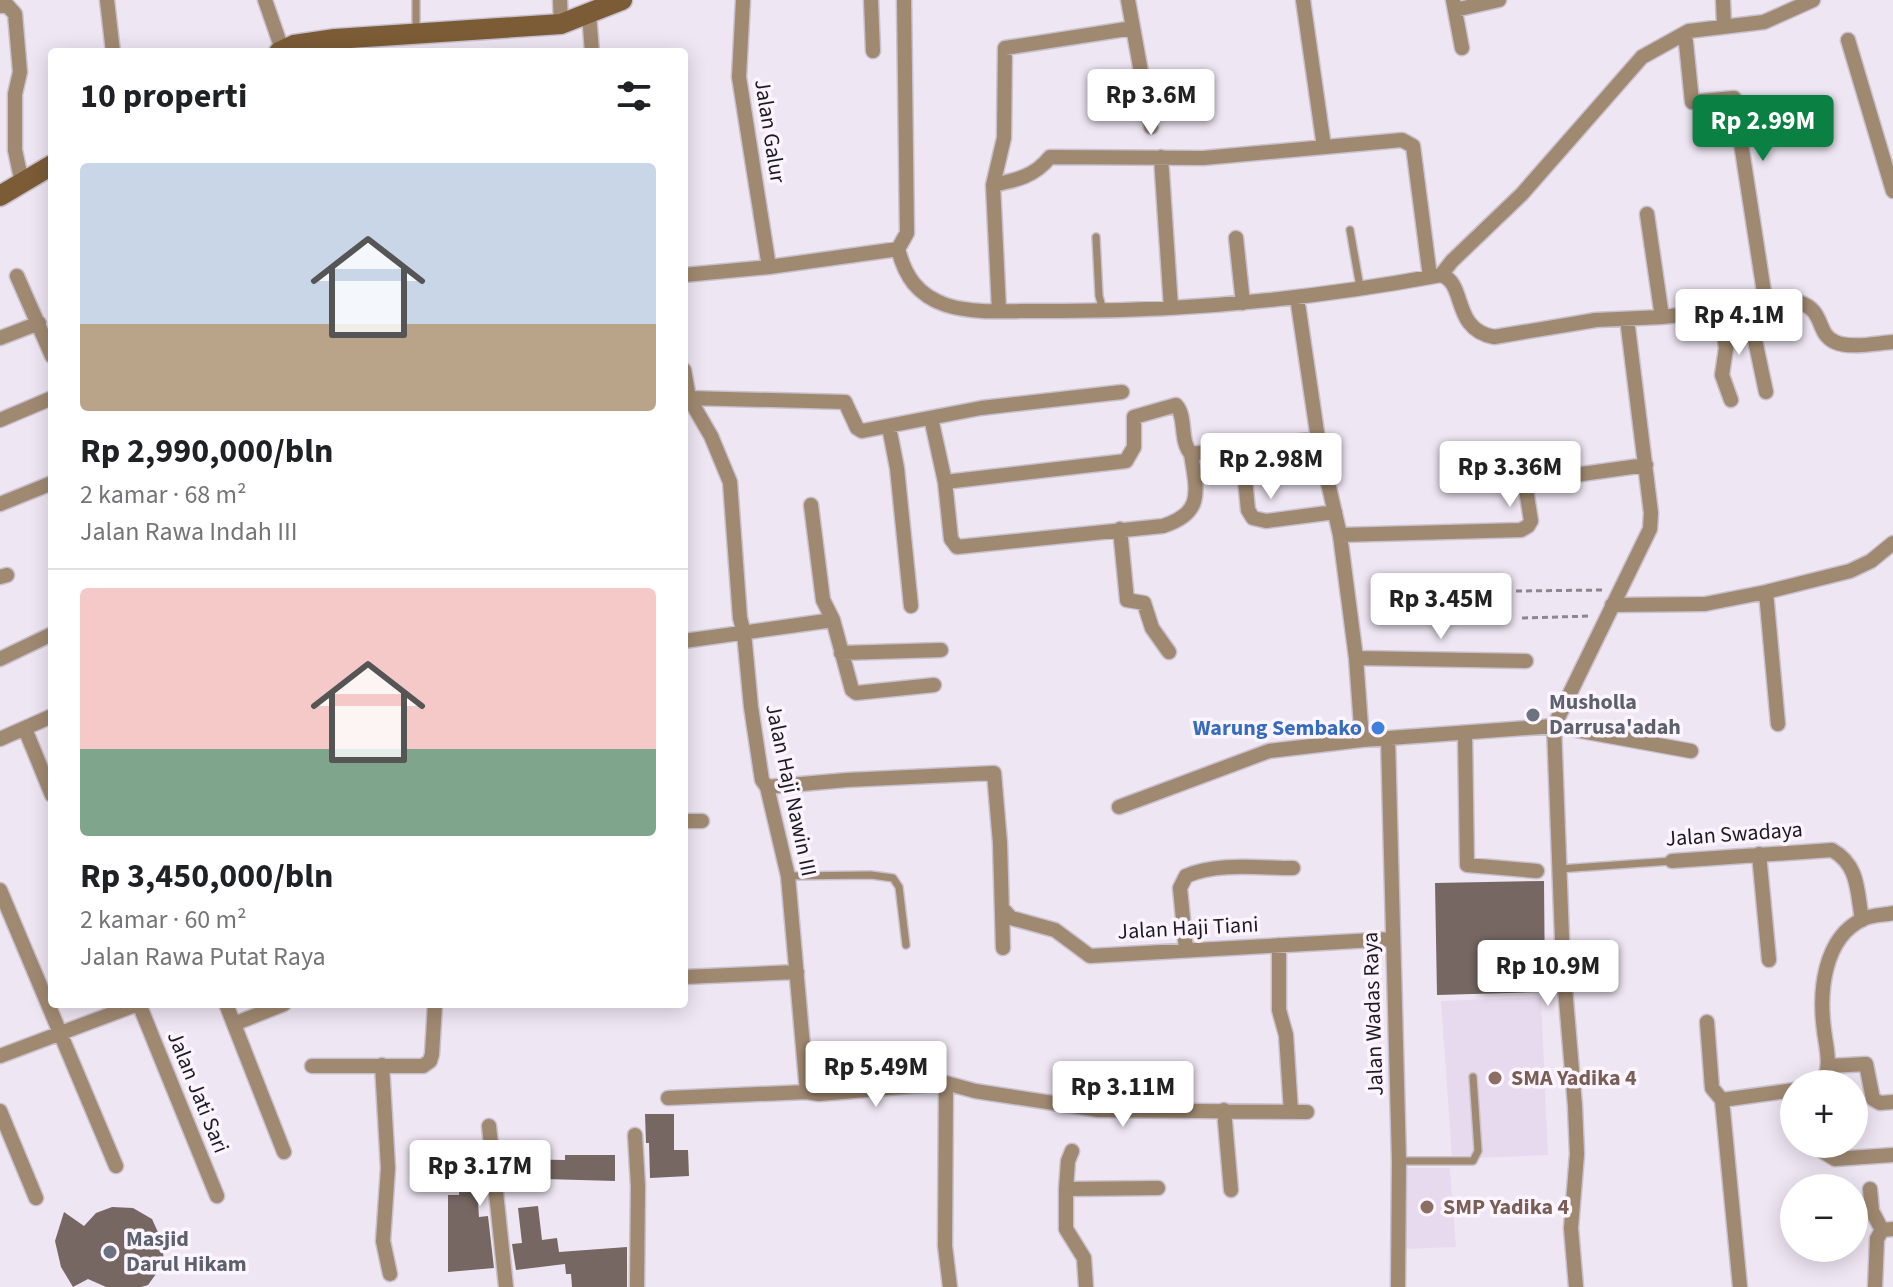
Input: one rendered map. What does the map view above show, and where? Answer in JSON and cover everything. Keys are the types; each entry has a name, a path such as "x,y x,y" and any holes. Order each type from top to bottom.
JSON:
{"street":[{"path":"107,0 113,48"},
{"path":"265,0 280,48"},
{"path":"560,0 561,24"},
{"path":"290,48 306,43 386,43 416,34 561,24 622,0"},
{"name":"Jalan Galur","path":"743,0 739,77 769,267"},
{"path":"871,0 873,51"},
{"path":"904,0 907,233 898,249 903,270 913,285 927,297 955,307 1103,311 1171,308 1297,297 1436,276 1452,282 1471,328 1482,335 1494,337 1596,320 1662,317 1798,302 1816,311 1826,335 1833,342 1893,342"},
{"path":"1128,0 1151,127"},
{"path":"1303,0 1324,147"},
{"path":"1462,48 1454,5 1499,0"},
{"path":"1723,0 1724,25"},
{"path":"1436,276 1522,194 1642,57 1685,33 1724,25 1764,22 1813,0"},
{"path":"0,6 7,5 15,14 20,72 15,94 15,150 22,183"},
{"path":"589,14 592,48"},
{"path":"999,310 993,185 1004,138 1005,48 1133,28"},
{"path":"1685,33 1692,102 1734,98 1766,305"},
{"path":"1848,40 1890,168 1893,191"},
{"path":"993,185 1023,179 1042,167 1050,157 1203,158 1402,140 1413,146 1436,276"},
{"path":"1161,157 1171,308"},
{"path":"0,196 48,167"},
{"path":"1647,214 1662,317"},
{"path":"1236,238 1243,303"},
{"path":"688,275 898,249"},
{"path":"17,276 48,346"},
{"path":"1297,297 1318,439 1340,535 1356,658 1362,740"},
{"path":"1748,307 1766,392"},
{"path":"1720,310 1726,348 1722,375 1731,400"},
{"path":"1576,1287 1571,1228 1577,1154 1563,964 1554,726 1609,610 1645,545 1650,529 1646,465 1627,319"},
{"path":"0,338 39,323"},
{"name":"Jalan Haji Nawin III","path":"688,392 730,482 740,618 751,707 762,780 767,787 788,876 807,1092"},
{"path":"689,398 845,402 859,430 981,408 1122,392"},
{"path":"0,420 48,400"},
{"path":"931,418 945,482 951,539 957,547 1163,526 1185,518 1195,498 1191,454 1186,448 1181,411 1176,405 1134,417 1134,447 1126,461 945,482"},
{"path":"889,427 897,468 911,606"},
{"path":"1191,454 1318,439"},
{"path":"1242,448 1248,510 1253,518 1266,521 1335,512"},
{"path":"1340,535 1521,530 1531,521 1526,489 1532,481 1646,465"},
{"path":"0,504 48,486"},
{"path":"811,505 823,600 833,620 850,687 856,693 934,685"},
{"path":"1120,529 1127,600 1144,603 1152,628 1169,652"},
{"path":"1609,610 1705,604 1766,592 1850,571 1871,561 1893,543"},
{"path":"1766,592 1778,724"},
{"path":"688,640 833,620"},
{"path":"0,659 48,636"},
{"path":"841,653 941,650"},
{"path":"1356,658 1526,661"},
{"path":"0,739 48,718"},
{"path":"1119,807 1269,751 1362,740 1554,726 1691,751"},
{"path":"25,729 48,785"},
{"path":"1465,733 1467,865 1537,871"},
{"name":"Jalan Wadas Raya","path":"1388,739 1399,1161 1398,1287"},
{"path":"767,787 994,773 1003,948"},
{"path":"688,821 702,821"},
{"name":"Jalan Swadaya","path":"1672,861 1832,850 1846,857 1853,871 1862,920"},
{"path":"1759,854 1769,960"},
{"path":"1186,950 1180,888 1186,876 1230,868 1293,868"},
{"path":"0,890 48,1005"},
{"name":"Jalan Haji Tiani","path":"1002,908 1011,918 1055,930 1090,956 1392,939"},
{"path":"1827,1070 1822,991 1828,962 1844,936 1862,920 1893,913"},
{"path":"1279,945 1279,1010 1286,1035 1291,1112"},
{"path":"688,977 797,972"},
{"path":"49,1008 116,1166"},
{"path":"0,1056 128,1008"},
{"name":"Jalan Jati Sari","path":"140,1008 217,1196"},
{"path":"228,1008 284,1152"},
{"path":"234,1024 274,1008"},
{"path":"312,1066 423,1066 430,1061 435,1008"},
{"path":"1707,1022 1712,1088 1722,1100 1740,1287"},
{"path":"1829,1066 1866,1064 1873,1099 1880,1103 1893,1102"},
{"path":"382,1065 388,1168 383,1241 390,1274"},
{"path":"668,1098 819,1094 946,1083 975,1091 1099,1110 1307,1112"},
{"path":"946,1083 945,1246 950,1287"},
{"path":"1722,1100 1780,1092"},
{"path":"1224,1110 1231,1190"},
{"path":"0,1111 36,1198"},
{"path":"489,1126 506,1287"},
{"path":"635,1135 637,1287"},
{"path":"1072,1151 1068,1161 1066,1229 1069,1239 1084,1258 1086,1287"},
{"path":"1868,1157 1893,1155"},
{"path":"1066,1189 1158,1188"},
{"path":"1870,1189 1872,1211 1888,1230 1877,1239 1875,1287"}],"lane":[{"path":"416,0 416,34"},
{"path":"1350,230 1360,287"},
{"path":"1096,237 1099,296 1103,311"},
{"name":"Jalan Swadaya","path":"1558,869 1672,861"},
{"path":"788,876 885,875 893,878 899,887 906,945"},
{"path":"1399,1161 1473,1161 1478,1151 1473,1077"}],"path":[{"path":"1516,591 1620,590"},
{"path":"1522,618 1609,610"}],"shaded area":[{"name":"SMA Yadika 4","path":"1541,997 1548,1155 1452,1159 1441,1001"},
{"name":"SMP Yadika 4","path":"1401,1168 1450,1168 1456,1247 1403,1249"}],"building":[{"path":"1544,881 1545,992 1437,995 1435,883"},
{"path":"645,1114 674,1114 674,1150 688,1150 689,1176 650,1178"},
{"path":"565,1155 615,1155 615,1181 510,1178 510,1159 565,1160"},
{"path":"460,1168 482,1168 482,1188 477,1188 479,1217 488,1216 494,1268 448,1272 448,1195 459,1195"},
{"path":"538,1206 542,1240 557,1238 559,1252 627,1247 627,1287 572,1287 571,1274 566,1274 565,1264 516,1270 512,1244 522,1243 518,1208"},
{"name":"Masjid Darul Hikam","path":"112,1207 133,1208 152,1219 162,1241 164,1263 148,1285 141,1287 106,1287 88,1279 73,1287 61,1267 55,1241 64,1212 84,1226 96,1213"}],"place":[{"name":"Musholla Darrusa'adah","path":"1533,715"},
{"name":"Warung Sembako","path":"1378,728"},
{"name":"SMA Yadika 4","path":"1495,1078"},
{"name":"SMP Yadika 4","path":"1427,1207"},
{"name":"Masjid Darul Hikam","path":"110,1252"}]}
